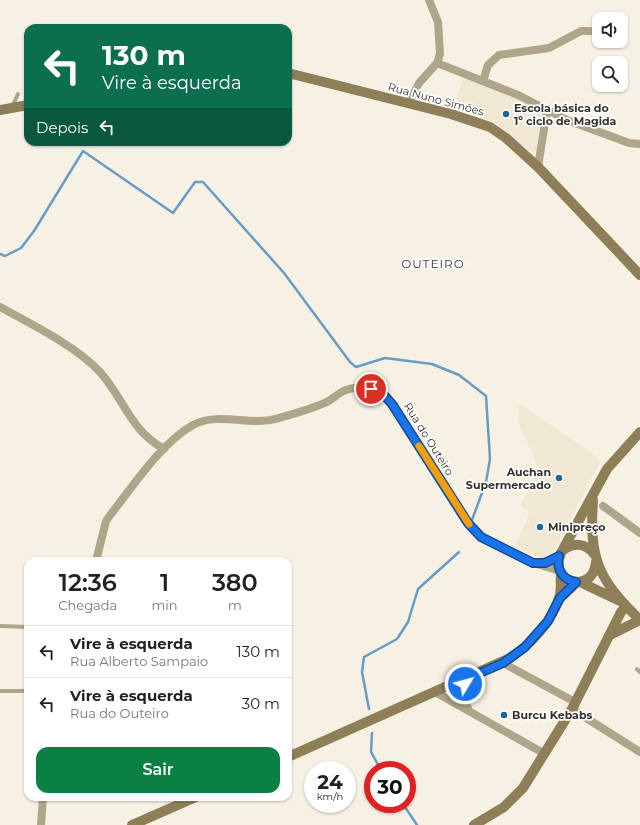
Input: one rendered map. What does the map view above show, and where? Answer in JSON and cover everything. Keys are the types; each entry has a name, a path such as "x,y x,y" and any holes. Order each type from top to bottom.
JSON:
{"street":[{"path":"409,102 419,83 437,63 440,54 439,31 434,10 429,0"},
{"path":"483,81 488,65 499,55 549,48 581,31 590,31"},
{"path":"437,63 518,95 567,120 629,143 640,144"},
{"name":"Rua Nuno Simões","path":"292,74 409,102 490,127 506,138 538,167 640,275"},
{"path":"0,110 24,106"},
{"path":"538,167 547,110"},
{"path":"0,307 48,334 87,360 111,385 143,434 164,449"},
{"name":"Rua do Outeiro","path":"97,557 106,521 164,449 186,429 208,419 254,422 267,421 321,405 348,389 378,391 392,404 474,530 481,537 533,563 560,572"},
{"path":"560,598 561,553 610,465 640,432"},
{"path":"292,755 503,663 525,647 548,621 560,598 578,582 590,577 594,573 595,558 591,527 593,496"},
{"path":"603,506 640,533"},
{"path":"533,563 545,563 561,553 568,546 580,544 590,549 624,604 640,620 610,636"},
{"path":"560,572 568,580 578,582 624,604"},
{"path":"474,825 504,807 519,794 545,754 573,706 610,636 624,604"},
{"path":"503,663 573,706 640,752"},
{"path":"466,679 463,696 469,711"},
{"path":"435,692 545,754"},
{"path":"41,825 43,801"},
{"path":"132,825 187,801"},
{"path":"36,825 42,814"}],"lane":[{"path":"12,108 18,94"},
{"path":"0,626 24,627"},
{"path":"0,691 24,691"}],"shaded area":[{"name":"Escola básica do 1º ciclo de Magida","path":"464,77 500,92 502,90 542,111 537,151 531,151 492,121 452,109"},
{"path":"519,403 598,457 600,462 554,551 543,558 537,557 515,547 530,512 520,507 529,488 532,490 538,469 532,451 518,422"}],"waterway":[{"path":"0,254 5,256 21,248 34,231 83,151 173,213 195,182 203,182 284,273 350,362 356,367 385,358 432,364 459,375 486,396 490,459 486,482 472,520"},
{"path":"369,709 362,672 364,657 397,639 408,622 418,589 459,552"},
{"path":"372,733 371,752 376,761"},
{"path":"409,813 417,825"}],"slow traffic":[{"path":"419,446 469,524"}],"place":[{"name":"Escola básica do 1º ciclo de Magida","path":"506,114"},
{"name":"Auchan Supermercado","path":"559,478"},
{"name":"Minipreço","path":"540,527"},
{"name":"Burcu Kebabs","path":"504,715"}],"district":[{"name":"OUTEIRO","path":"433,264"}],"route":[{"path":"371,389 378,391 388,398 468,523 481,537 533,563 545,563 559,556 558,566 561,574 568,580 576,582 560,598 548,621 525,647 503,663 466,679 465,684"}]}
